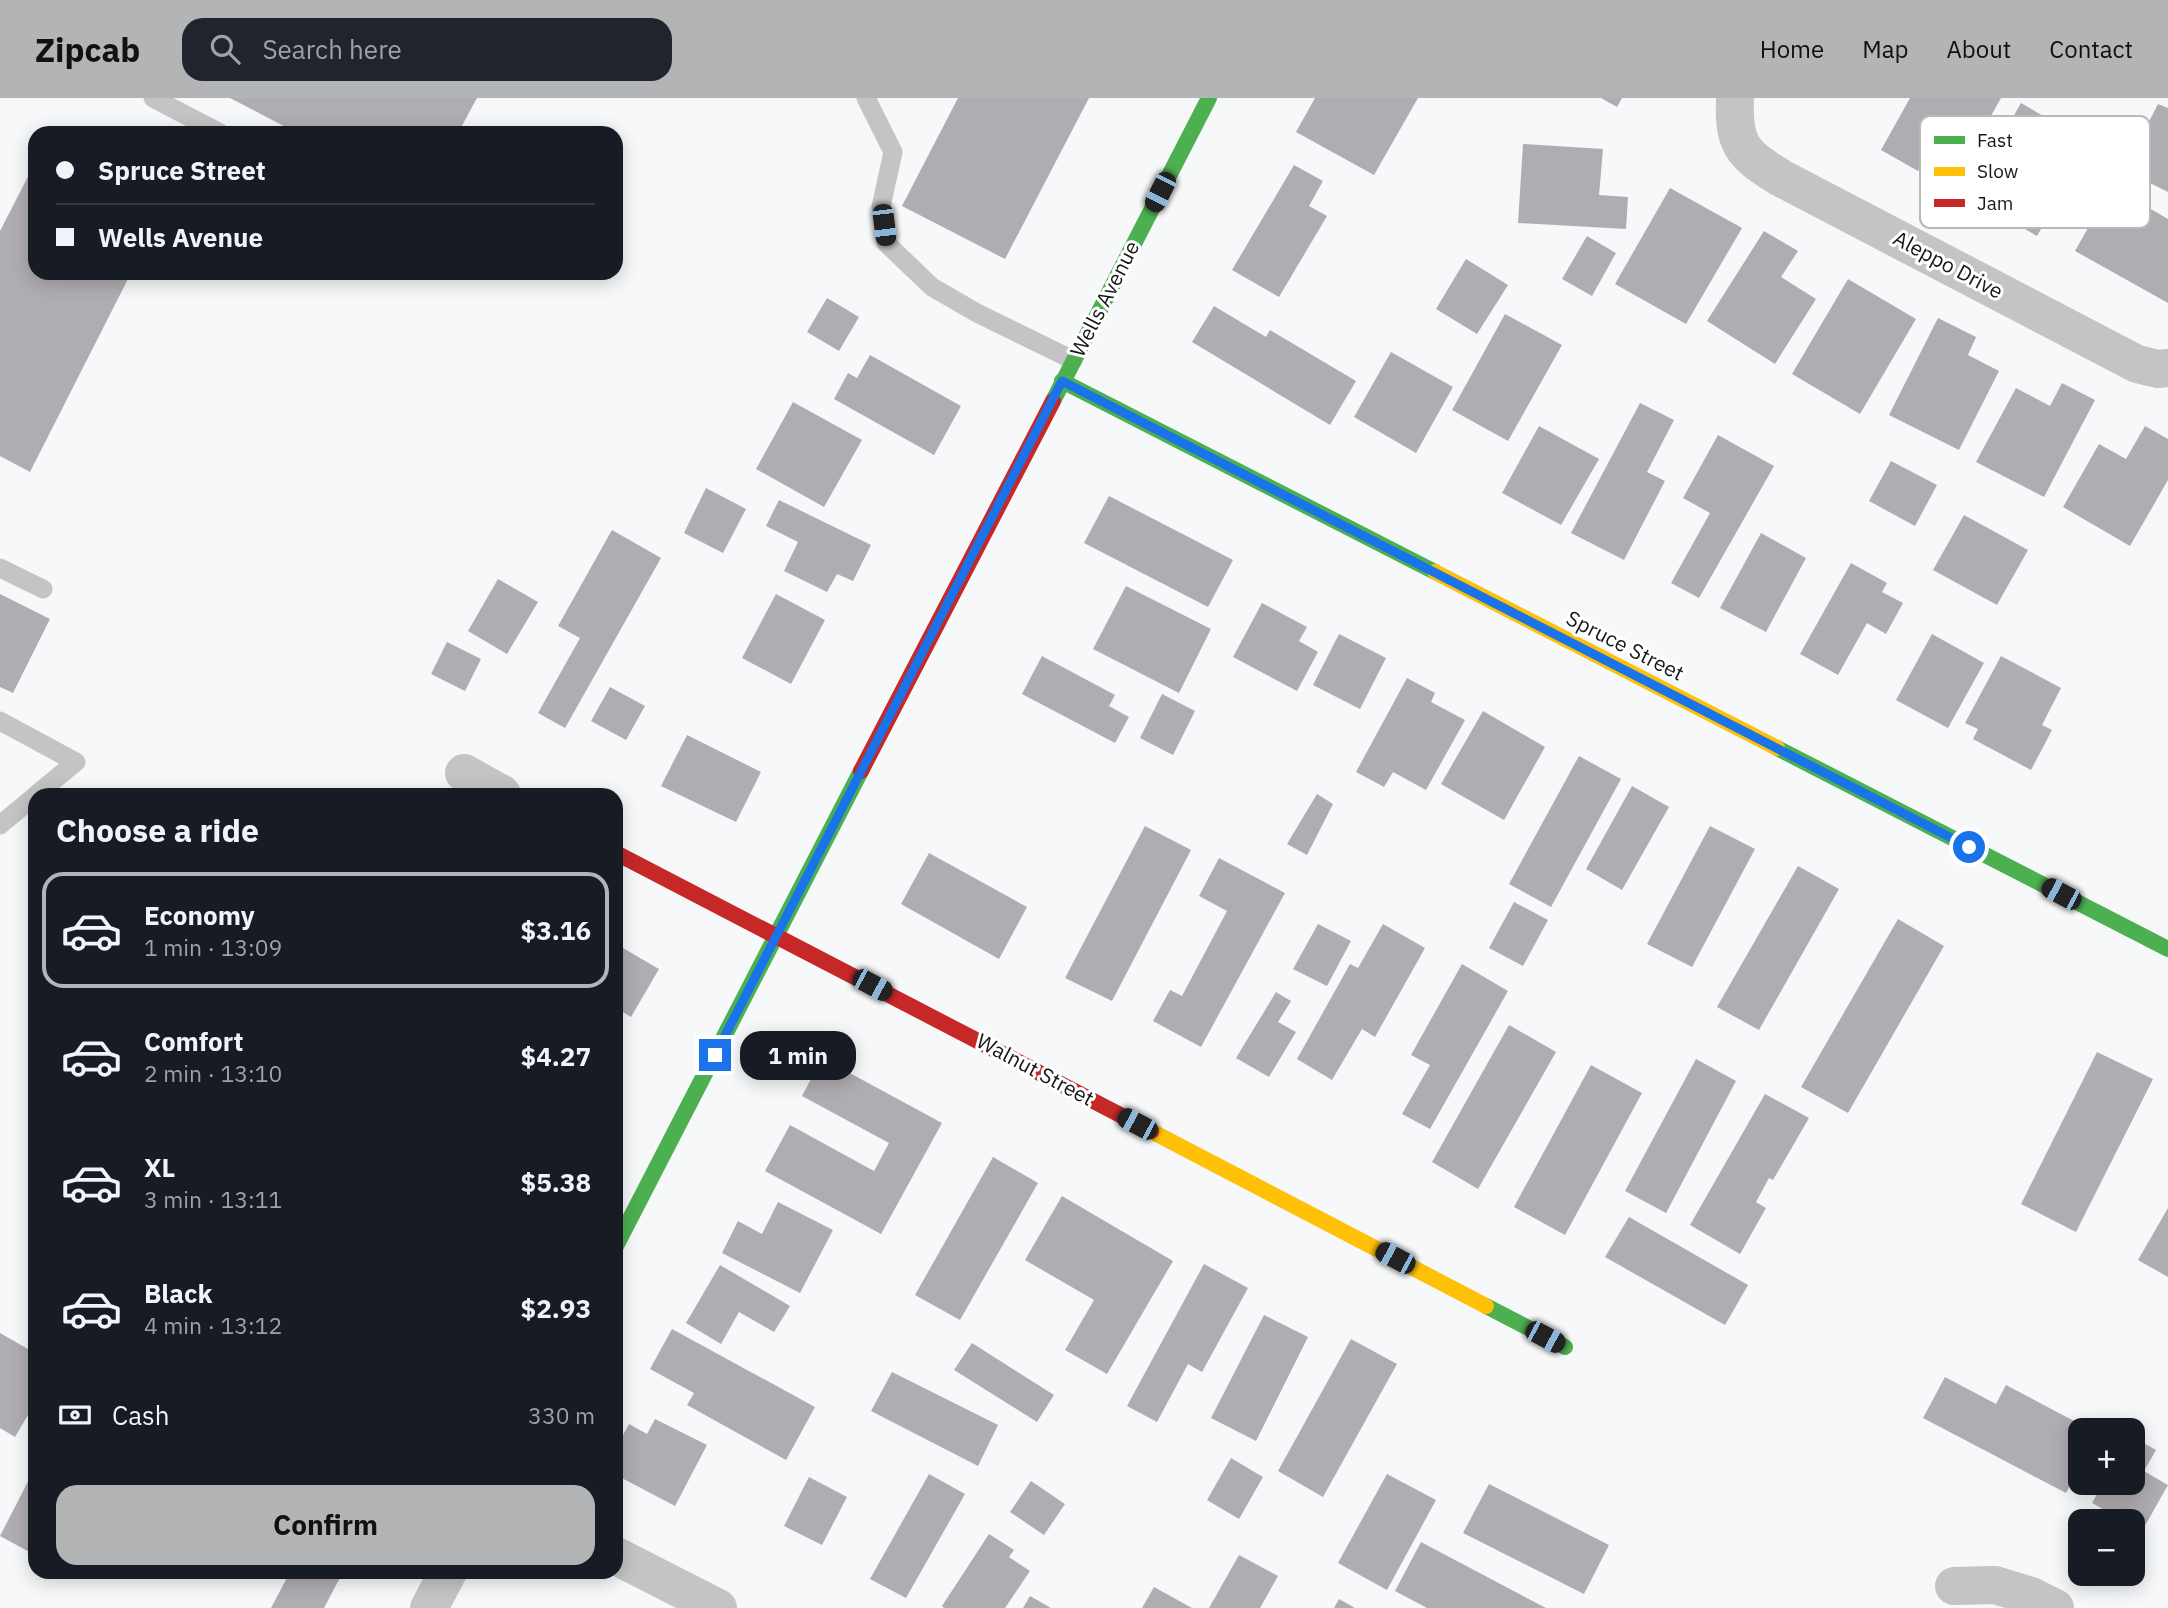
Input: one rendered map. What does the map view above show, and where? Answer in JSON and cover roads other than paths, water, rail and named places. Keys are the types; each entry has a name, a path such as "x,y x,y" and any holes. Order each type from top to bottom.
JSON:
{"street":[{"name":"Wells Avenue","path":"623,1232 1209,98"},
{"name":"Aleppo Drive","path":"1735,98 1734,120 1738,141 1754,161 2137,364 2158,369 2168,368"},
{"name":"Spruce Street","path":"1062,381 2168,949"},
{"path":"464,774 491,788"},
{"name":"Walnut Street","path":"623,857 1564,1347"},
{"path":"623,1560 718,1608"},
{"path":"429,1608 444,1579"},
{"path":"1954,1586 1995,1585 2031,1595 2055,1608"}],"lane":[{"path":"153,98 207,126"},
{"path":"866,98 892,152 881,207 886,243 932,287 977,313 1073,360"},
{"path":"0,568 43,589"},
{"path":"0,721 76,762 44,788"},
{"path":"0,825 28,802"}]}
